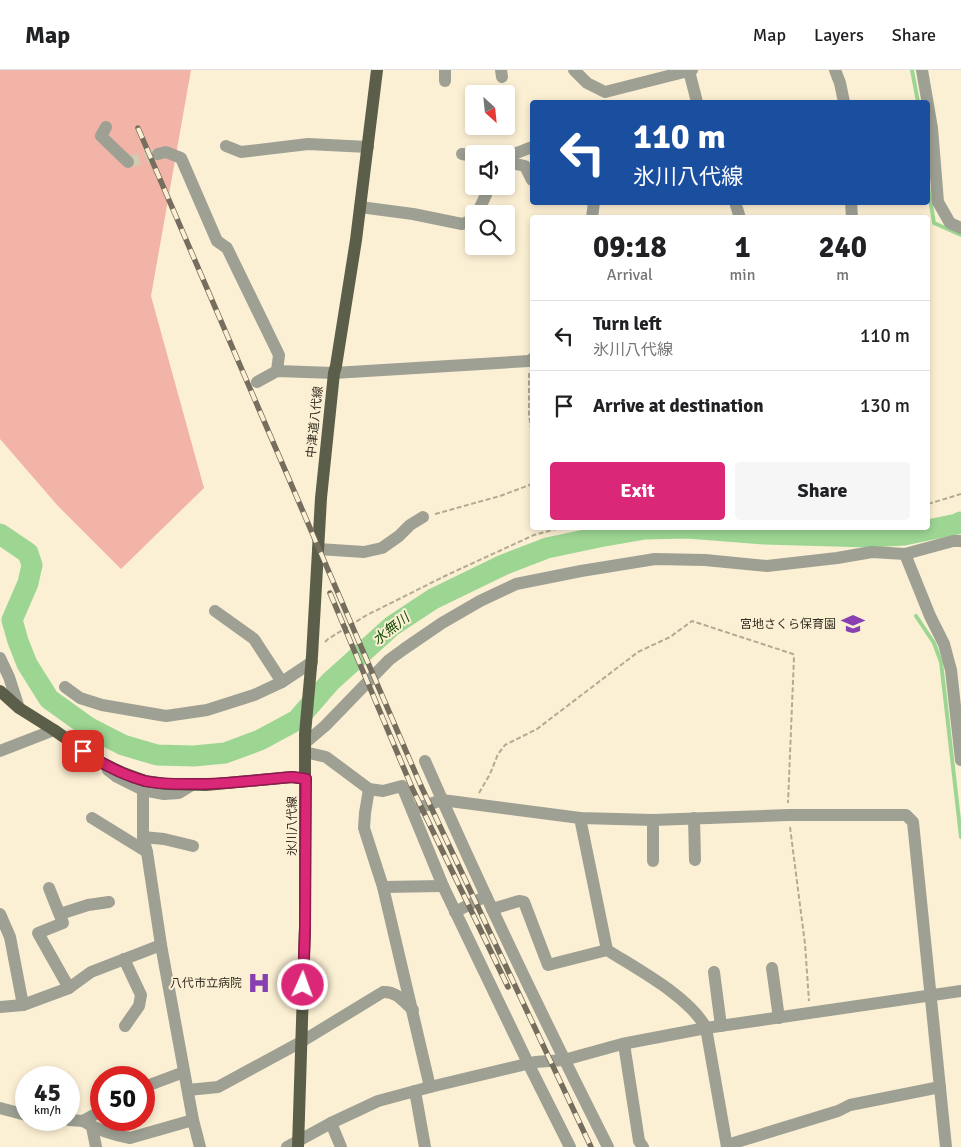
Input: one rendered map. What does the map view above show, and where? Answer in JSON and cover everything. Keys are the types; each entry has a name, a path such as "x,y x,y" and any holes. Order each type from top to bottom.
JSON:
{"main road":[{"name":"中津道八代線","path":"306,779 305,743 312,659 321,498 334,373 355,250 376,70"},
{"name":"氷川八代線","path":"2,695 98,761 145,781 166,784 206,785 292,777 306,779 305,928 301,1042 294,1145"}],"street":[{"path":"574,70 587,83 606,97 690,70 697,100"},
{"path":"835,70 844,100"},
{"path":"922,70 927,100"},
{"path":"930,116 938,202 950,223 961,228"},
{"path":"106,128 101,136 128,162"},
{"path":"226,146 241,152 308,144 368,147"},
{"path":"515,154 530,148"},
{"path":"158,154 166,152 181,158 217,241 227,248 279,355 277,371"},
{"path":"515,163 525,166 530,176"},
{"path":"360,207 465,223"},
{"path":"257,382 277,371 334,373 530,360"},
{"path":"318,549 364,552 382,548 423,517"},
{"path":"570,1147 455,912 402,786 383,791 369,789 305,743 326,726 389,660 442,623 480,601 516,584 655,559 705,560 767,566 872,552 905,554 953,541 961,541"},
{"path":"905,554 930,616 944,644 951,670 961,760"},
{"path":"215,611 254,639 282,682"},
{"path":"0,658 9,677 19,708"},
{"path":"65,687 80,698 102,705 166,716 206,710 254,695 282,682 312,659"},
{"path":"0,751 54,730"},
{"path":"98,761 117,777 143,790 164,794 179,793 192,784"},
{"path":"425,761 492,909 608,1147"},
{"path":"369,789 364,828 383,887 430,1087"},
{"path":"143,790 143,837 184,1072 200,1147"},
{"path":"412,810 442,800 580,818 653,820 788,815 906,815 913,822 946,1147"},
{"path":"92,818 147,852"},
{"path":"580,818 607,950 675,994 701,1020 706,1028 727,1146 838,1111 850,1105 940,1087"},
{"path":"694,818 695,860"},
{"path":"653,820 654,861"},
{"path":"143,837 164,839 193,846"},
{"path":"383,887 443,886"},
{"path":"50,888 63,923 38,933 69,988"},
{"path":"455,912 486,896"},
{"path":"492,909 519,901 524,902 548,965 607,950"},
{"path":"60,914 88,905 109,902"},
{"path":"0,914 10,938 23,1005"},
{"path":"0,1007 23,1005 69,988 91,972 161,945"},
{"path":"124,959 141,995 139,1006 125,1026"},
{"path":"772,968 779,1018"},
{"path":"714,972 721,1026"},
{"path":"294,1145 331,1123 378,1101 528,1063 564,1060 624,1044 706,1028 961,991"},
{"path":"188,1090 218,1086 301,1042 383,992 394,993 413,1010"},
{"path":"624,1044 639,1141 643,1147"},
{"path":"155,1083 184,1072"},
{"path":"415,1091 425,1147"},
{"path":"0,1108 15,1112"},
{"path":"80,1122 130,1138 194,1120"},
{"path":"87,1124 90,1121"},
{"path":"331,1123 341,1147"},
{"path":"87,1124 96,1147"}],"path":[{"path":"530,388 530,422"},
{"path":"423,517 500,496 530,485"},
{"path":"930,503 961,494"},
{"path":"312,659 328,639 367,615 447,575 534,535 553,530"},
{"path":"472,805 490,774 498,754 505,745 537,728 638,652 670,637 692,621 793,654 788,815 805,944 810,1014"}],"shaded area":[{"path":"0,70 191,70 151,296 204,488 121,569 58,506 0,439"}],"waterway":[{"path":"912,70 918,100"},
{"path":"930,198 934,223 961,235"},
{"name":"水無川","path":"930,530 961,522"},
{"name":"水無川","path":"0,534 28,553 32,565 28,583 12,620 27,664 49,699 88,727 123,745 157,755 194,756 225,753 260,740 297,720 330,682 392,626 433,599 503,565 547,548 639,530"},
{"name":"水無川","path":"713,530 764,534 869,537 904,535 928,530"},
{"path":"904,535 905,543"},
{"path":"916,616 934,643 941,662 961,837"}],"tunnel":[{"path":"128,162 158,154"}],"railway":[{"path":"138,128 421,786 591,1147"},
{"path":"330,593 413,790 508,987"}],"place":[{"name":"宮地さくら保育園","path":"853,624"},
{"name":"八代市立病院","path":"259,983"}],"route":[{"path":"83,751 98,761 124,773 145,781 166,784 206,785 292,777 306,779 303,985"}]}
